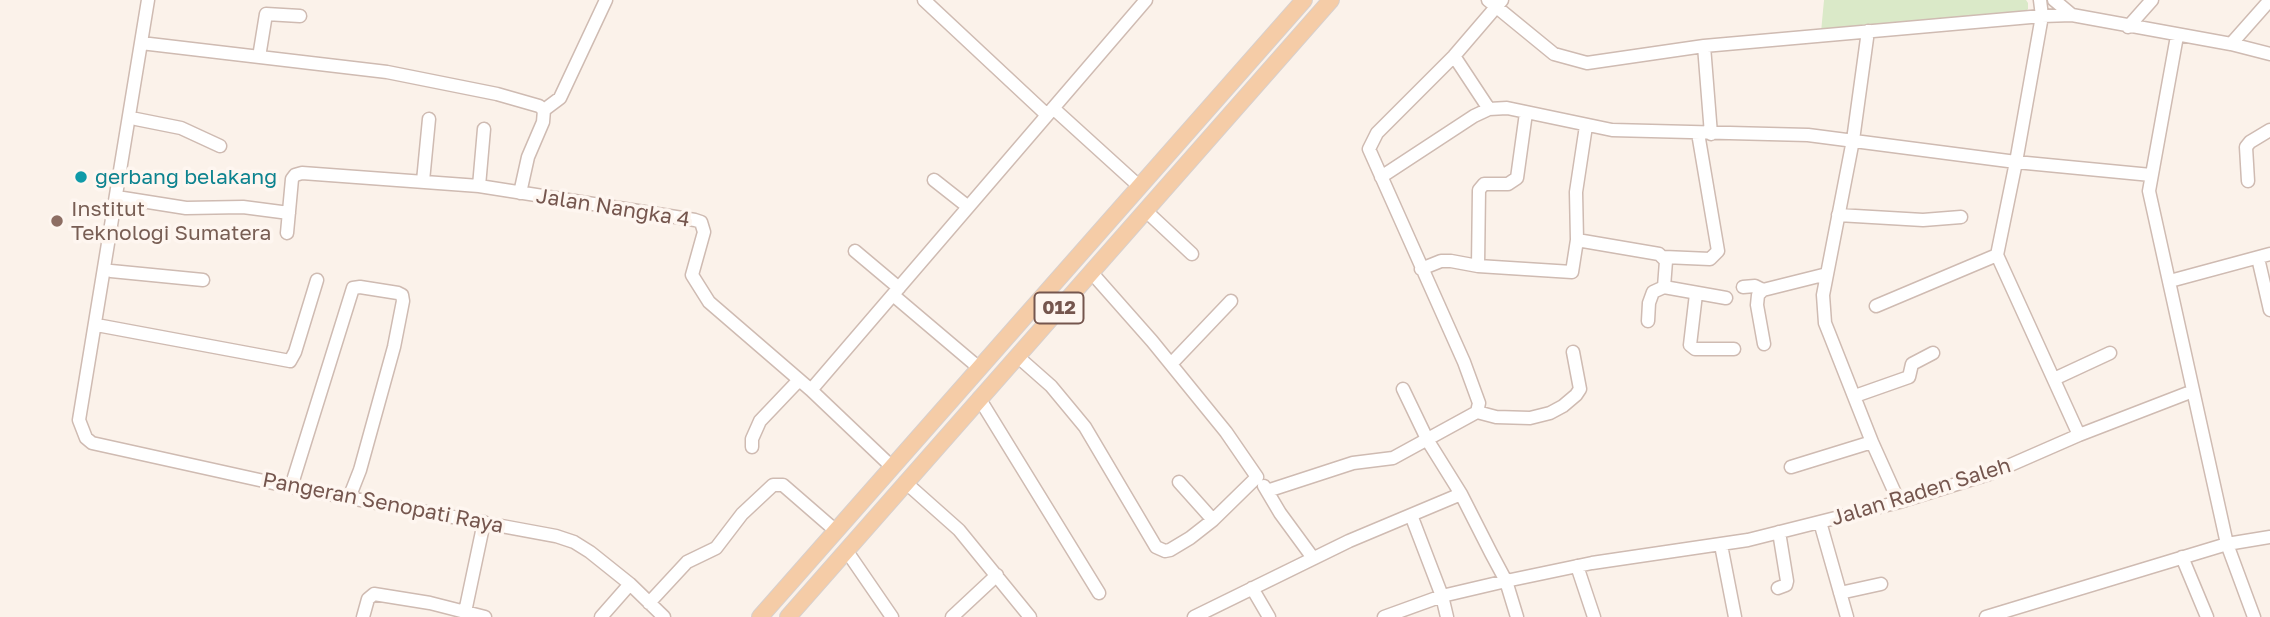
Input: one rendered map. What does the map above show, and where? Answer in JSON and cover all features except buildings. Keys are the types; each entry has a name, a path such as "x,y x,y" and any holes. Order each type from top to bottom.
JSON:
{"main road":[{"name":"012","path":"760,617 1304,0"},
{"name":"012","path":"788,617 1331,0"},
{"path":"1030,310 1042,317 1058,300 1068,298"},
{"path":"1006,337 1017,335 1029,325 1038,331"}],"street":[{"path":"520,193 528,157 543,122 544,110 560,97 606,0"},
{"path":"924,0 1140,187"},
{"path":"811,390 1146,0"},
{"path":"2040,0 2042,16 1997,255 2079,435"},
{"path":"2054,0 2072,15"},
{"path":"2128,27 2152,0"},
{"path":"2231,44 2270,0"},
{"path":"1477,412 1479,403 1464,362 1369,151 1372,141 1454,56 1495,2 1554,54 1576,61 1601,62 1704,46 2072,15 2231,44 2270,54"},
{"path":"82,431 86,421 136,119 150,4"},
{"path":"259,57 266,14 300,16"},
{"path":"1868,31 1853,140 1823,295 1825,323 1899,502"},
{"path":"2177,36 2151,175 2151,199 2227,544 2254,617"},
{"path":"145,43 387,72 497,93 544,110"},
{"path":"82,431 79,420 145,43"},
{"path":"1704,46 1712,134"},
{"path":"1454,56 1489,109"},
{"path":"1381,177 1474,116 1489,109 1507,108 1586,126 1639,132 1772,134 1853,140 2016,162 2151,175"},
{"path":"1478,266 1479,190 1485,184 1508,184 1517,178 1526,113"},
{"path":"136,119 181,128 220,146"},
{"path":"423,181 429,119"},
{"path":"1421,269 1441,261 1571,273 1577,240 1576,192 1586,126"},
{"path":"479,186 484,130"},
{"path":"2248,181 2246,147 2270,130"},
{"path":"1577,240 1664,257 1710,259 1718,251 1698,133"},
{"name":"Jalan Nangka 4","path":"287,233 292,179 302,173 479,186 701,222 704,232 692,275 709,302 811,390 892,467"},
{"path":"934,180 967,206"},
{"path":"123,198 186,208 243,207 289,213"},
{"path":"1146,211 1192,254"},
{"path":"1838,215 1923,220 1961,217"},
{"path":"855,251 978,367"},
{"path":"1876,306 1997,255"},
{"path":"2170,281 2264,256 2270,310"},
{"path":"1664,257 1664,287"},
{"path":"111,271 203,280"},
{"path":"1091,272 1226,432 1313,558"},
{"path":"1764,344 1757,305 1758,295 1762,290 1827,274"},
{"path":"102,326 290,361 317,280"},
{"path":"1744,287 1755,286 1762,290"},
{"path":"1648,321 1653,292 1664,287 1726,298"},
{"path":"291,487 352,288 398,293 402,295 403,301 394,347 360,470 349,498"},
{"path":"1696,294 1690,345 1695,349 1734,349"},
{"path":"1171,364 1231,302"},
{"path":"1267,491 1353,463 1388,459 1428,441 1477,412 1530,418 1550,413 1563,406 1580,388 1573,352"},
{"path":"1856,396 1909,377 1912,364 1933,353"},
{"path":"2054,379 2109,353"},
{"path":"1017,356 1051,386 1086,427 1156,547 1170,550 1190,538 1213,520 1257,477"},
{"path":"752,447 752,439 760,421 799,380"},
{"path":"1403,389 1428,441 1461,494 1506,581 1517,617"},
{"name":"Jalan Raden Saleh","path":"1384,617 1442,596 1506,581 1577,566 1721,545 1899,502 1974,480 2079,435 2193,391"},
{"path":"979,398 1099,593"},
{"name":"Pangeran Senopati Raya","path":"82,431 92,443 291,487 533,531 573,542 630,584 664,617"},
{"path":"1791,467 1872,442"},
{"path":"905,482 959,530 1030,617"},
{"path":"1179,482 1213,520"},
{"path":"649,603 687,562 716,548 742,514 773,485 783,485 836,531"},
{"path":"1194,617 1313,558 1461,494"},
{"path":"1411,515 1442,596 1447,617"},
{"path":"465,612 484,522"},
{"path":"1820,522 1847,617"},
{"path":"1778,588 1786,585 1787,581 1779,532"},
{"path":"1986,617 2002,615 2086,585 2227,544 2270,537"},
{"path":"1721,545 1735,617"},
{"path":"846,550 892,617"},
{"path":"2182,557 2207,617"},
{"path":"1577,566 1594,617"},
{"path":"952,617 997,575"},
{"path":"601,617 630,584"},
{"path":"1840,593 1881,584"},
{"path":"1252,588 1269,617"},
{"path":"363,617 368,599 374,594 430,603 485,617"},
{"path":"428,617 430,603"}],"green space":[{"path":"1824,0 2026,0 2028,9 2023,14 1821,32"}],"place":[{"name":"gerbang belakang","path":"81,177"},
{"name":"Institut Teknologi Sumatera","path":"57,221"}]}
